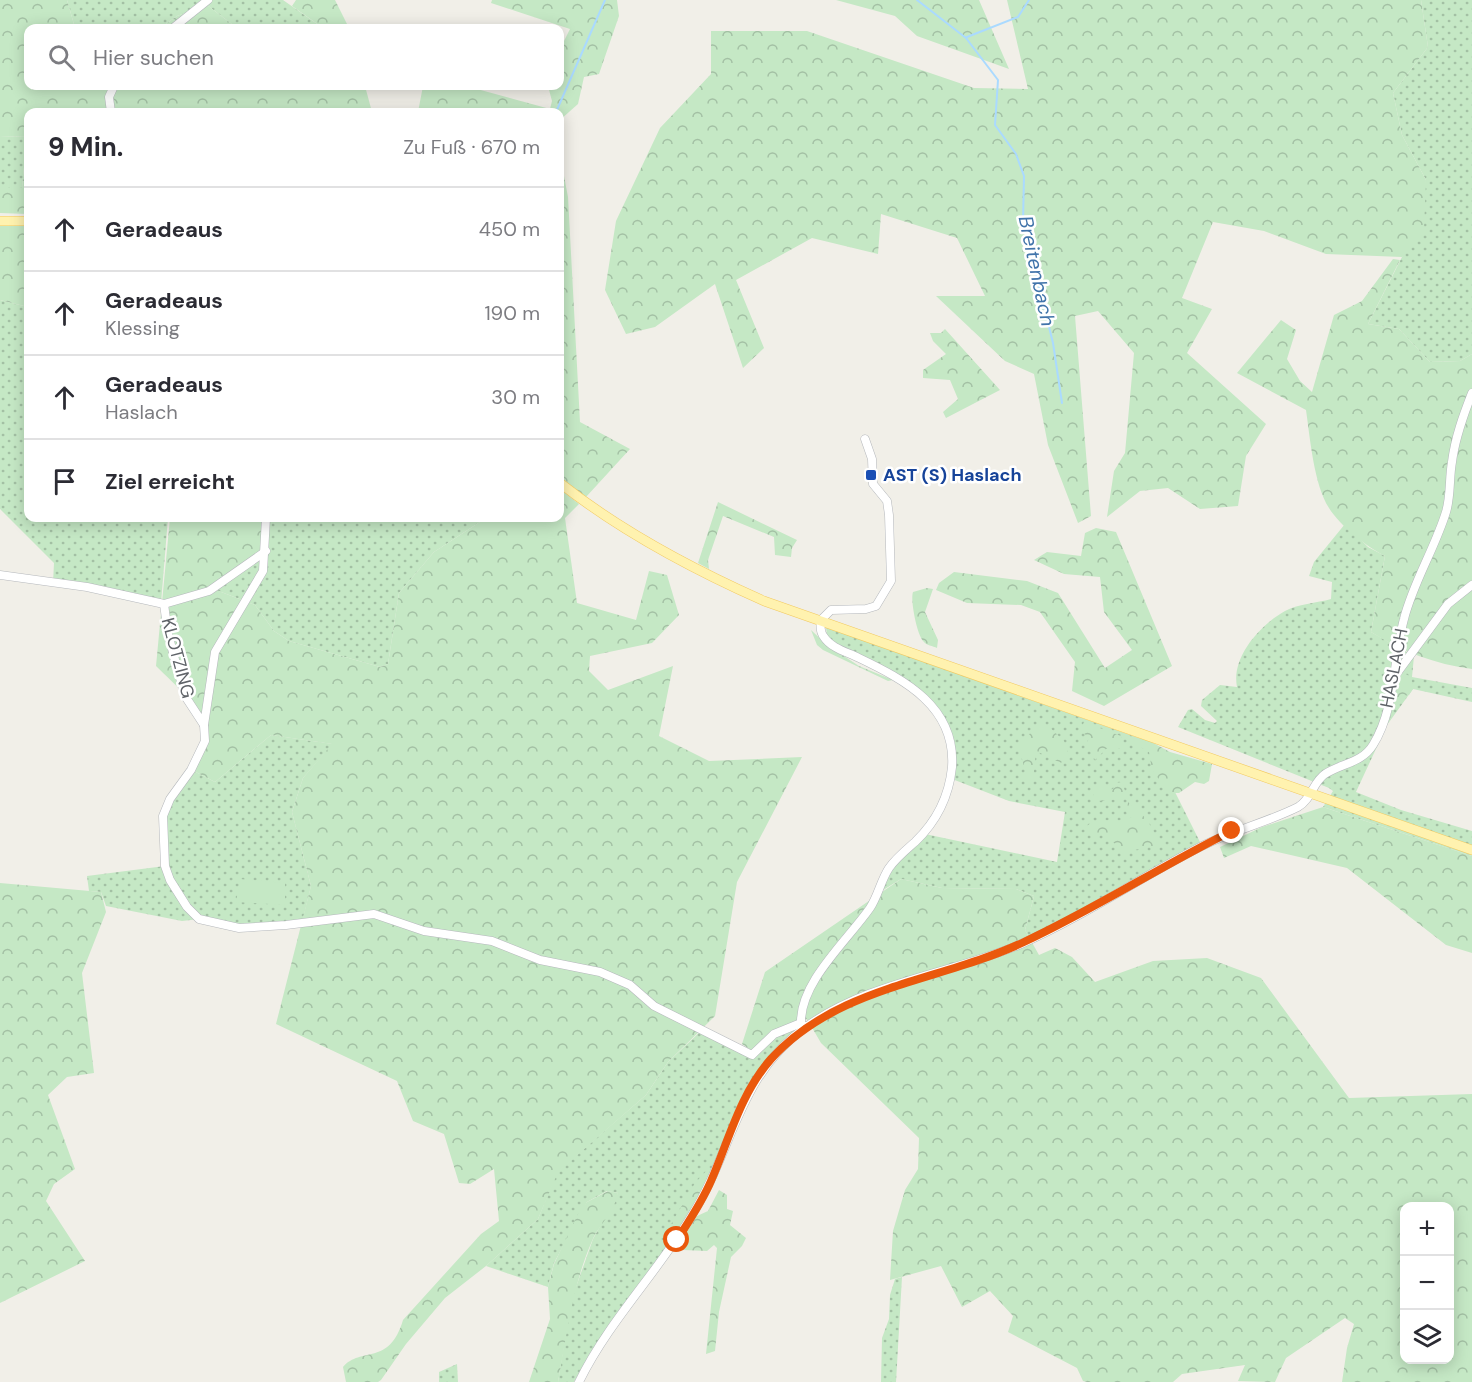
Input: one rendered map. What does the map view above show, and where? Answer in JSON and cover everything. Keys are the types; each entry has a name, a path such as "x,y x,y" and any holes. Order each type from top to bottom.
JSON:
{"main road":[{"path":"0,221 24,221"},
{"path":"564,486 582,502 638,537 708,577 764,601 1472,850"}],"street":[{"path":"178,24 208,0"},
{"path":"110,108 109,97 112,90"},
{"name":"HASLACH","path":"803,1025 865,996 967,964 1021,944 1076,917 1199,847 1232,831 1301,806 1321,777 1356,761 1373,745 1386,711 1405,614 1432,554 1448,507 1452,460 1459,424 1472,393"},
{"path":"803,1025 801,1012 813,983 872,905 889,867 938,815 947,794 952,766 947,729 938,711 908,685 826,640 821,631 821,620 831,610 866,609 876,606 891,581 888,505 873,484 872,459 865,439"},
{"name":"KLOTZING","path":"204,725 215,652 263,571 266,522"},
{"path":"164,604 209,591 266,551"},
{"name":"KLOTZING","path":"0,575 87,587 164,604 168,634 185,696 204,725"},
{"path":"1393,678 1434,620 1448,604 1472,585"},
{"path":"204,725 205,741 191,770 170,798 163,816 165,866 170,880 187,907 199,919 239,928 286,926 374,914 424,931 492,941 540,960 600,972 630,985 654,1006 752,1055 774,1034 803,1025"},
{"path":"579,1382 597,1346 667,1255 699,1204 739,1109 756,1079 770,1060 803,1025"}],"green space":[{"path":"0,0 67,0 74,24 24,24 24,90 366,90 371,108 24,108 24,136 0,137"},
{"path":"67,0 283,0 317,24 232,24 207,5 177,16 166,24 74,24"},
{"path":"296,0 335,0 347,24 317,24 292,6"},
{"path":"492,0 617,0 619,16 599,74 584,77 578,104 564,116 564,108 550,108 552,101 549,90 564,90 564,41 570,29 564,27 564,24 555,24 491,3"},
{"path":"836,0 979,0 1009,69 917,36 895,16"},
{"path":"1007,0 1421,0 1428,47 1393,93 1402,135 1426,180 1424,229 1402,257 1326,254 1264,231 1213,222 1182,298 1212,309 1187,353 1266,424 1246,456 1238,506 1200,509 1168,488 1140,491 1107,517 1114,471 1125,453 1134,353 1098,311 1075,316 1091,516 1078,523 1048,445 1034,374 1005,361 936,296 985,296 957,238 881,214 878,254 812,238 736,280 764,348 743,368 715,284 655,327 626,334 605,290 616,221 660,128 711,74 711,31 807,31 974,88 1028,89"},
{"path":"1421,0 1472,0 1472,354 1460,361 1430,362 1399,329 1368,324 1402,257 1426,180 1402,135 1393,93 1428,47"},
{"path":"207,5 232,24 166,24 177,16"},
{"path":"422,90 481,90 546,108 419,108"},
{"path":"24,136 22,188 0,188 0,137"},
{"path":"24,167 24,214 0,213 0,188 22,188"},
{"path":"564,176 568,197 580,422 630,449 586,497 564,480"},
{"path":"0,225 24,225 24,306 0,300"},
{"path":"1393,259 1400,260 1368,324 1399,329 1430,362 1460,361 1472,354 1472,669 1420,656 1395,646 1371,632 1385,556 1354,535 1329,508 1316,474 1306,410 1237,373 1281,320 1296,330 1287,359 1300,381 1312,392 1334,315 1362,301"},
{"path":"0,300 24,306 24,522 168,522 161,603 53,583 54,563 0,509"},
{"path":"945,329 1000,390 946,418 943,412 958,399 950,380 923,378 923,370 946,354 933,341 930,333 941,333"},
{"path":"564,492 579,504 565,518 577,603 636,620 649,571 667,575 679,615 652,643 590,656 589,671 608,690 673,666 659,736 709,761 802,757 737,882 715,1016 668,1062 646,1095 558,1172 538,1219 486,1266 445,1298 406,1344 381,1380 378,1382 346,1382 343,1367 358,1357 383,1350 390,1344 397,1335 403,1320 481,1234 499,1221 494,1169 470,1184 459,1183 444,1134 413,1121 397,1081 276,1024 311,886 292,812 303,778 332,744 271,735 215,782 192,770 205,740 201,719 188,699 156,666 170,522 268,522 268,550 216,590 255,605 274,631 289,641 380,667 388,664 399,593 434,552 480,522 564,522"},
{"path":"718,502 797,540 792,548 791,557 775,555 774,537 723,516 708,560 709,569 698,563"},
{"path":"265,522 480,522 434,552 399,593 388,664 380,667 289,641 274,631 255,605 216,590"},
{"path":"1345,524 1368,547 1385,556 1371,632 1414,656 1412,677 1472,688 1472,702 1413,689 1387,725 1356,792 1401,810 1472,831 1472,856 1323,807 1333,791 1329,788 1178,727 1188,710 1192,709 1205,720 1215,723 1217,721 1201,706 1202,700 1220,685 1237,687 1238,664 1243,653 1257,633 1266,625 1290,609 1331,599 1332,582 1309,576 1314,562"},
{"path":"1096,528 1116,532 1172,666 1104,706 1072,691 1075,662 1040,612 1021,605 967,603 936,590 939,583 954,572 1027,581 1058,593 1105,668 1132,650 1104,612 1100,577 1064,574 1034,560 1047,552 1081,556 1085,533"},
{"path":"927,588 933,589 925,612 938,640 937,648 926,644 921,638 913,609 913,592"},
{"path":"826,627 1150,742 1200,842 1030,939 1025,930 1034,896 1016,889 942,888 901,879 880,892 893,862 925,834 1057,862 1065,812 1009,801 952,779 949,732 928,701 897,678 828,644"},
{"path":"811,630 827,645 859,666 893,680 888,681 823,650 817,645"},
{"path":"1404,673 1411,677 1413,689 1409,695 1392,698 1396,682"},
{"path":"1084,722 1121,736 1122,748 1106,749 1095,760 1087,744 1089,737 1080,731"},
{"path":"1047,725 1064,741 1068,753 1061,763 1036,751 1033,781 1028,781 1019,748 1034,728"},
{"path":"271,735 333,744 303,778 292,812 311,886 302,923 239,928 199,919 182,921 106,906 101,892 89,891 87,876 165,866 164,816 192,770 215,782"},
{"path":"1144,738 1170,752 1212,764 1209,781 1204,784 1195,782 1179,793 1169,793 1152,770 1149,752 1133,743 1136,739"},
{"path":"1122,782 1125,791 1119,799 1101,801 1092,799 1097,785 1106,785 1111,790 1115,787 1115,783"},
{"path":"1128,802 1147,820 1158,845 1125,852 1103,834 1091,835 1087,826 1092,823 1128,819 1133,816 1126,812"},
{"path":"1323,807 1472,856 1472,953 1446,945 1347,868 1251,846 1224,858 1220,847 1262,827"},
{"path":"240,879 285,883 285,905 236,902"},
{"path":"901,879 942,888 1016,889 1034,896 1025,930 1039,955 1055,948 1072,957 1095,982 1153,961 1207,958 1261,978 1349,1098 1472,1094 1472,1382 1342,1382 1347,1348 1354,1324 1345,1318 1286,1358 1275,1382 1238,1381 1245,1365 1182,1374 1173,1382 1083,1381 1077,1368 1008,1332 1013,1316 990,1291 962,1307 941,1266 890,1280 893,1231 905,1190 918,1169 919,1138 821,1043 807,1019 774,1032 752,1051 742,1044 765,972"},
{"path":"0,883 101,892 106,912 82,973 94,1073 67,1077 48,1095 75,1169 54,1184 46,1201 85,1261 0,1303"},
{"path":"793,1027 795,1030 765,1061 746,1088 705,1184 685,1219 603,1334 574,1382 558,1382 571,1301 593,1239 618,1193 607,1191 587,1202 554,1263 548,1287 486,1266 538,1219 557,1172 646,1095 668,1062 702,1030 752,1057 775,1037"},
{"path":"708,1169 711,1172 706,1190 674,1242 666,1233 695,1183"},
{"path":"719,1190 727,1195 727,1209 733,1211 730,1225 746,1238 742,1246 731,1257 719,1312 715,1351 706,1354 717,1248 714,1245 707,1251 683,1250 681,1241 697,1216 708,1211"},
{"path":"608,1191 618,1193 585,1258 571,1311 558,1382 529,1382 550,1319 548,1287 554,1264 578,1214 587,1202"},
{"path":"902,1277 896,1382 881,1382 882,1338 889,1319 890,1295 895,1279"},
{"path":"457,1364 458,1382 439,1382 439,1372"}],"waterway":[{"path":"558,108 605,0"},
{"name":"Breitenbach","path":"917,0 966,38 998,80 995,125 1016,154 1024,176 1023,223 1053,343 1062,403"},
{"path":"967,37 1018,17 1029,0"}],"place":[{"name":"AST (S) Haslach","path":"871,475"}],"route":[{"path":"677,1240 711,1182 739,1109 756,1079 770,1060 805,1027 865,996 967,964 1021,944 1076,917 1133,883 1232,831"}]}
